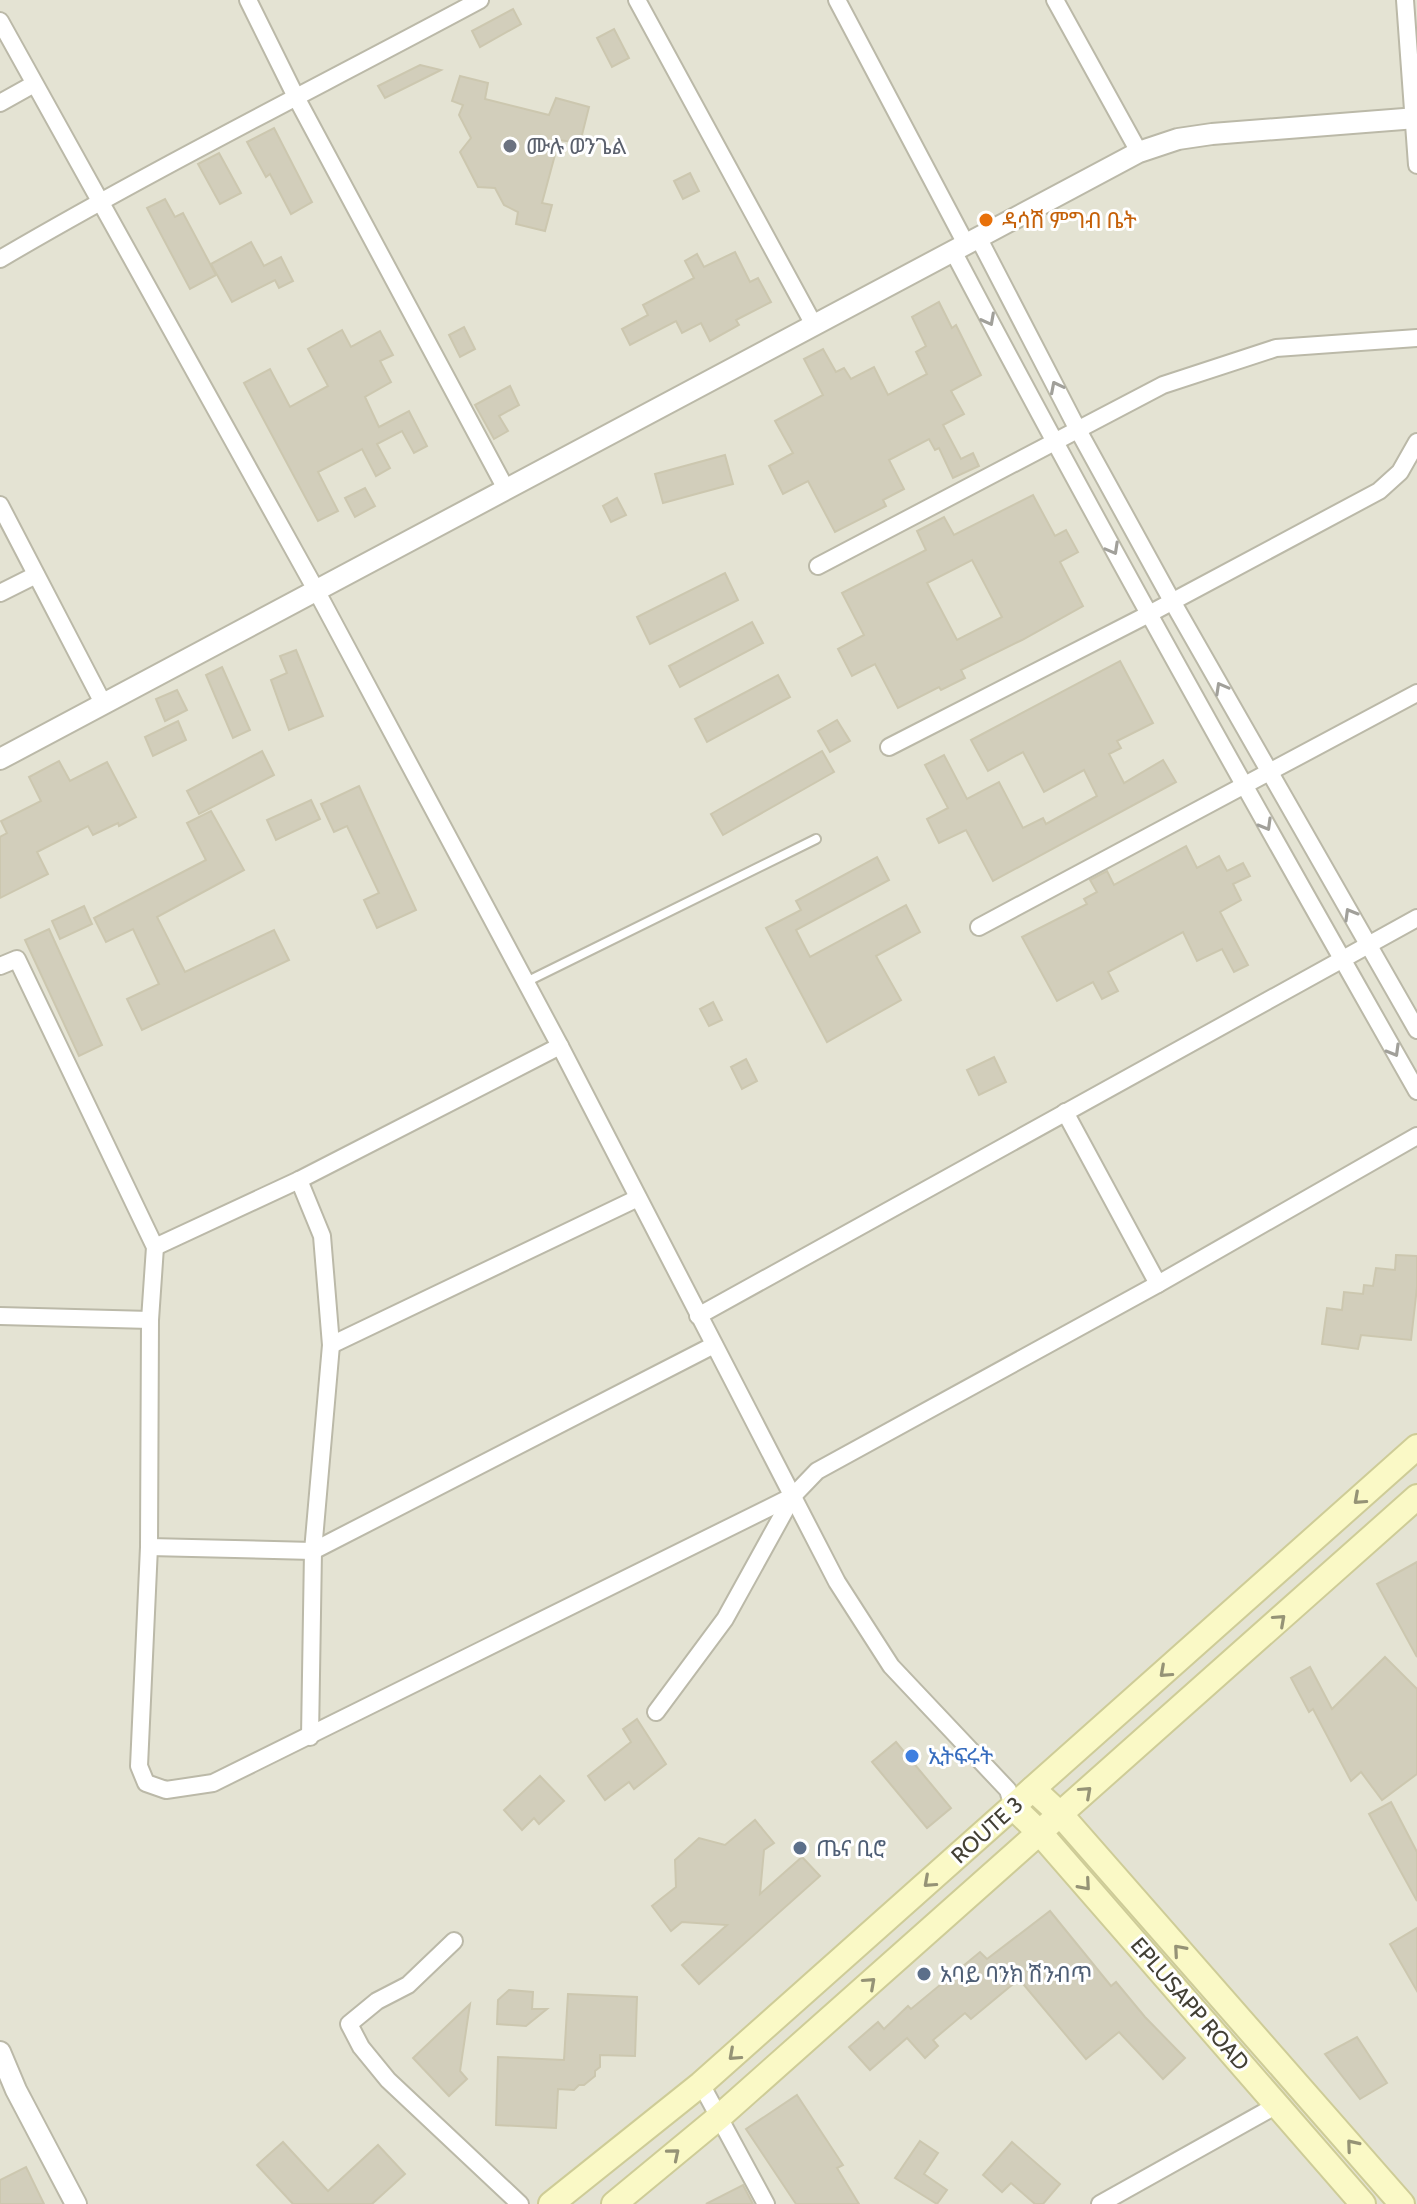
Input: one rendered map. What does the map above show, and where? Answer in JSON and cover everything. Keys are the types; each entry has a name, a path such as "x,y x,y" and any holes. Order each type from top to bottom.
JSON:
{"main road":[{"name":"ROUTE 3","path":"551,2204 701,2084 1010,1798 1033,1789 1417,1447"},
{"path":"614,2204 718,2118 1417,1497"},
{"path":"1033,1789 1061,1815 1402,2204"},
{"name":"EPLUSAPP ROAD","path":"1010,1798 1363,2204"},
{"path":"1260,2084 1283,2066"}],"street":[{"path":"248,0 297,99 506,489"},
{"path":"0,259 98,201 480,0"},
{"path":"637,0 814,325"},
{"path":"837,0 966,244 1078,430 1269,774 1417,1030"},
{"path":"1055,0 1139,152"},
{"path":"1405,0 1416,118 1417,165"},
{"path":"0,21 316,590 560,1046 837,1582 891,1666 1010,1798"},
{"path":"0,103 34,84"},
{"path":"0,759 1139,152 1178,139 1212,134 1416,118"},
{"path":"966,244 1054,443 1417,1091"},
{"path":"818,566 1163,385 1276,348 1417,338"},
{"path":"889,747 1149,614 1379,491 1400,472 1417,442"},
{"path":"0,505 103,703"},
{"path":"0,593 36,575"},
{"path":"979,927 1417,693"},
{"path":"698,1316 1417,918"},
{"path":"0,966 17,959 155,1247 150,1320 149,1547 139,1766 146,1783 166,1790 213,1783 793,1496"},
{"path":"155,1247 299,1180 560,1046"},
{"path":"1065,1112 1158,1284"},
{"path":"656,1712 725,1619 793,1496 817,1471 1158,1284 1417,1136"},
{"path":"299,1180 322,1236 331,1345 313,1551 310,1737"},
{"path":"331,1345 638,1198"},
{"path":"0,1316 150,1320"},
{"path":"149,1547 313,1551 714,1345"},
{"path":"454,1941 408,1985 377,2001 349,2024 361,2047 388,2080 520,2204"},
{"path":"0,2052 16,2090 76,2204"},
{"path":"701,2084 766,2204"},
{"path":"1100,2204 1277,2105"}],"lane":[{"path":"526,982 816,839"}],"shaded area":[{"path":"0,0 1417,0 1417,2204 0,2204"}],"building":[{"path":"513,9 521,24 480,47 472,31"},
{"path":"614,29 629,58 612,67 597,38"},
{"path":"420,65 441,70 385,98 378,86"},
{"path":"460,76 488,83 485,99 549,115 556,98 589,107 580,143 559,140 542,203 552,205 545,231 516,224 518,212 504,205 495,188 478,187 460,152 471,138 459,115 463,105 452,101"},
{"path":"274,128 312,202 291,214 270,174 266,177 247,142"},
{"path":"219,153 241,193 220,204 198,164"},
{"path":"690,173 699,191 683,199 674,181"},
{"path":"165,199 175,217 183,213 216,275 190,289 147,208"},
{"path":"251,242 264,266 281,257 293,281 279,288 275,280 232,302 211,264"},
{"path":"735,252 750,282 758,278 771,302 736,320 739,325 710,341 701,323 682,333 676,321 630,345 622,329 648,315 643,305 694,278 685,261 697,254 704,267"},
{"path":"939,302 952,328 956,325 981,375 951,391 964,414 943,425 961,459 973,453 979,466 953,478 939,448 935,450 929,439 889,460 904,489 883,500 886,506 835,532 808,481 783,494 769,466 793,453 775,421 823,395 804,359 823,349 836,372 844,368 851,379 874,367 888,395 927,374 916,352 926,346 912,317"},
{"path":"464,327 475,349 460,357 449,335"},
{"path":"342,330 351,347 380,331 393,355 380,361 391,382 365,397 379,427 409,411 427,446 414,453 402,431 377,444 390,468 376,476 362,449 318,472 338,511 318,521 244,383 270,369 290,407 328,386 308,349"},
{"path":"510,386 519,405 499,416 508,431 494,439 475,405"},
{"path":"725,455 733,484 663,503 655,474"},
{"path":"365,488 375,506 355,517 345,498"},
{"path":"1033,495 1055,536 1066,530 1078,552 1060,562 1083,606 961,670 965,678 941,690 939,687 898,708 875,664 852,676 838,649 864,635 842,593 926,550 917,531 944,517 954,535","holes":["972,560 1002,617 957,640 927,583"]},
{"path":"617,498 626,515 611,522 603,506"},
{"path":"725,573 738,600 650,644 637,617"},
{"path":"752,622 763,643 680,687 669,666"},
{"path":"296,650 323,716 289,730 271,680 287,673 280,656"},
{"path":"1120,661 1153,723 1117,741 1121,748 1109,754 1124,783 1163,760 1176,782 993,881 966,830 939,843 927,819 948,808 925,765 944,755 967,799 999,782 1023,828 1043,818 1046,824 1097,796 1084,770 1044,792 1023,752 988,771 971,740"},
{"path":"222,667 250,730 233,738 206,675"},
{"path":"778,675 790,697 707,742 695,719"},
{"path":"177,690 187,710 165,721 156,699"},
{"path":"837,720 850,741 830,752 818,731"},
{"path":"178,721 186,740 153,756 145,737"},
{"path":"262,751 274,775 199,814 187,791"},
{"path":"822,751 834,772 723,835 711,814"},
{"path":"59,761 70,781 107,762 136,817 93,835 88,826 37,852 48,874 0,898 0,837 7,833 1,821 41,801 29,777"},
{"path":"359,786 416,910 377,928 364,900 379,893 347,826 334,832 321,804"},
{"path":"311,800 320,819 276,840 267,820"},
{"path":"211,811 244,870 157,917 185,972 274,930 289,960 142,1030 127,999 159,984 133,929 106,942 94,918 206,860 187,823"},
{"path":"1186,846 1197,868 1219,856 1227,871 1243,863 1250,876 1233,884 1241,900 1220,912 1248,965 1234,972 1222,949 1197,961 1183,932 1108,972 1118,991 1102,999 1093,982 1057,1001 1022,937 1087,904 1084,899 1097,892 1090,880 1107,871 1114,885"},
{"path":"877,857 889,880 796,930 810,957 906,905 920,932 876,956 901,1000 827,1042 766,928 801,910 796,901"},
{"path":"84,906 92,924 60,939 52,921"},
{"path":"49,929 102,1045 79,1056 25,940"},
{"path":"713,1002 722,1020 709,1026 700,1009"},
{"path":"994,1057 1006,1082 979,1095 967,1070"},
{"path":"746,1059 757,1081 742,1089 731,1067"},
{"path":"1396,1255 1417,1256 1411,1340 1361,1335 1358,1349 1322,1344 1327,1308 1342,1310 1344,1292 1363,1294 1364,1285 1373,1286 1376,1268 1395,1270"},
{"path":"1417,1562 1417,1657 1377,1584"},
{"path":"1385,1657 1417,1689 1417,1774 1382,1800 1361,1772 1351,1781 1313,1709 1309,1712 1291,1678 1310,1667 1332,1709"},
{"path":"637,1719 666,1764 634,1789 629,1782 605,1800 588,1776 631,1742 623,1729"},
{"path":"896,1742 951,1808 927,1828 872,1762"},
{"path":"540,1776 564,1801 539,1824 534,1818 522,1830 504,1810"},
{"path":"1391,1802 1417,1852 1417,1901 1369,1814"},
{"path":"755,1820 774,1843 764,1850 760,1894 802,1857 820,1876 699,1984 682,1965 727,1925 682,1922 671,1931 652,1906 676,1887 675,1860 699,1838 725,1845"},
{"path":"1050,1911 1111,1986 1116,1982 1185,2058 1163,2079 1119,2032 1086,2059 1019,1979 971,2019 965,2013 933,2040 938,2046 925,2058 907,2038 870,2070 849,2047 878,2022 884,2029 908,2006 911,2009 980,1952 987,1959"},
{"path":"1417,1928 1417,1991 1390,1944"},
{"path":"509,1990 533,1992 532,2009 547,2009 526,2026 497,2024 498,2000"},
{"path":"568,1994 637,1997 635,2056 600,2055 600,2067 584,2085 574,2090 558,2089 556,2128 496,2125 498,2057 564,2060"},
{"path":"470,2004 460,2071 467,2079 449,2096 413,2058"},
{"path":"1357,2037 1387,2083 1360,2099 1325,2054"},
{"path":"797,2095 843,2165 837,2168 859,2204 796,2204 746,2129"},
{"path":"920,2141 938,2153 924,2174 947,2190 937,2204 895,2178"},
{"path":"283,2142 328,2191 378,2145 405,2174 372,2204 293,2204 257,2165"},
{"path":"1012,2142 1060,2184 1043,2204 1035,2204 1011,2183 1002,2192 983,2175"},
{"path":"26,2167 44,2204 0,2204 0,2180"},
{"path":"743,2185 753,2204 706,2204"}],"place":[{"name":"ሙሉ ወንጌል","path":"510,146"},
{"name":"ዳሳሽ ምግብ ቤት","path":"986,220"},
{"name":"ኢትፍሩት","path":"912,1756"},
{"name":"ጤና ቢሮ","path":"800,1848"},
{"name":"አባይ ባንክ ሽንብጥ","path":"924,1974"}]}
